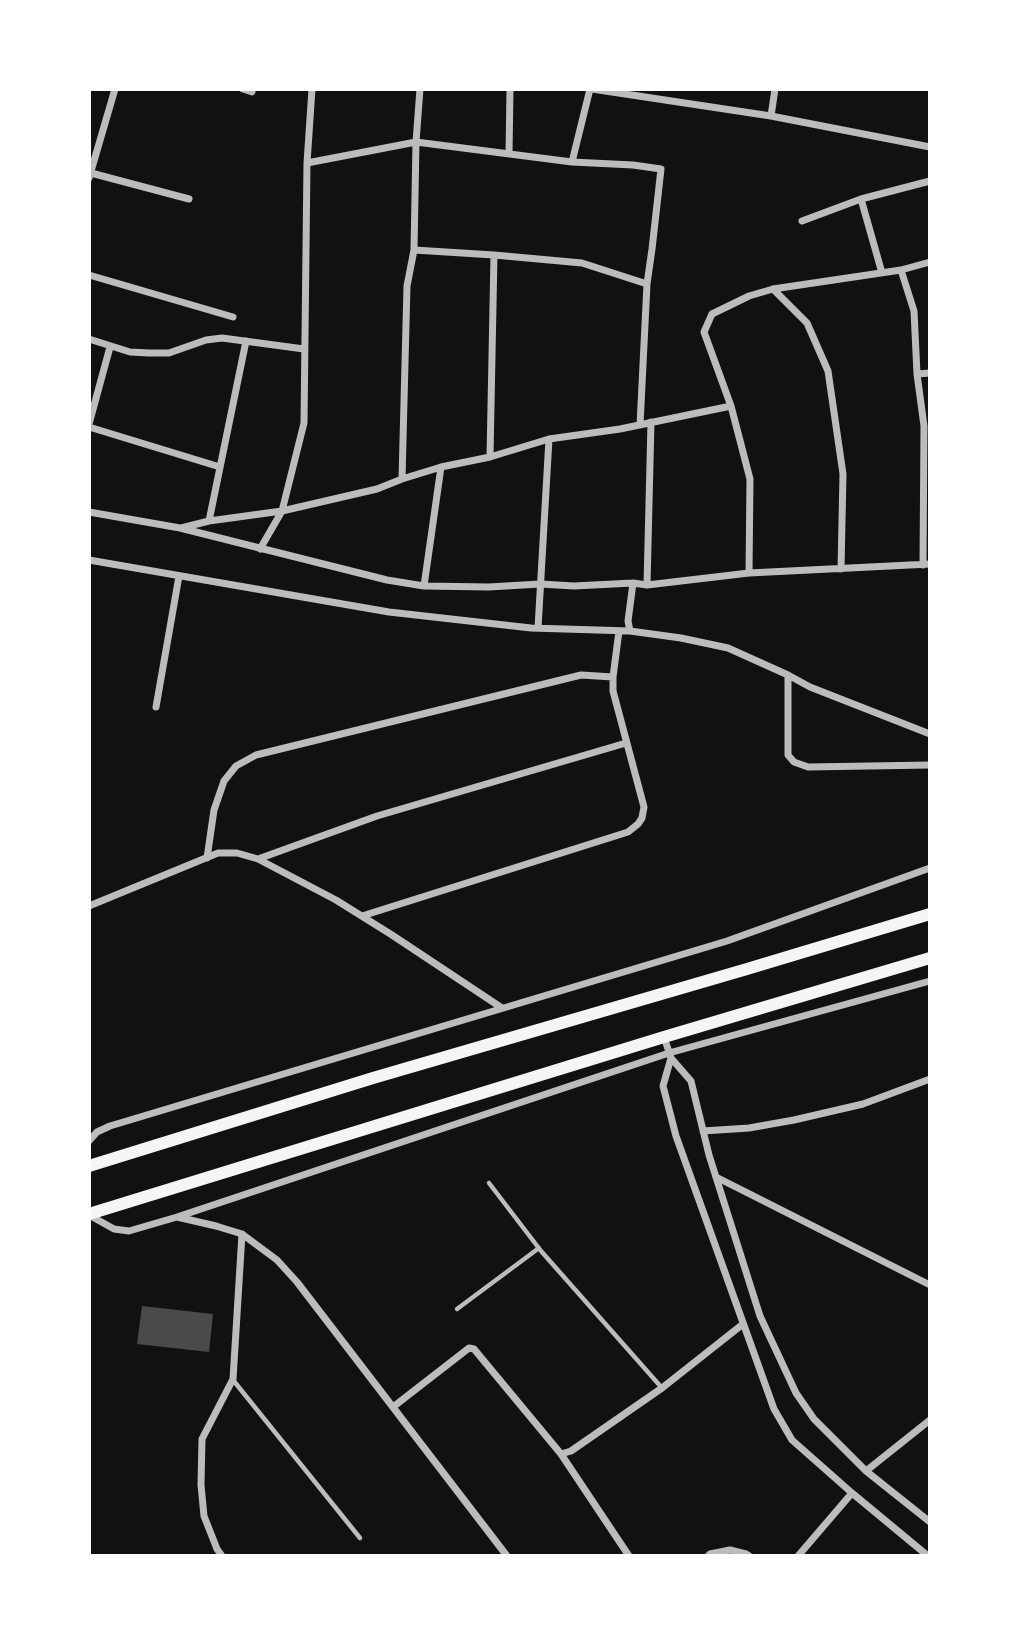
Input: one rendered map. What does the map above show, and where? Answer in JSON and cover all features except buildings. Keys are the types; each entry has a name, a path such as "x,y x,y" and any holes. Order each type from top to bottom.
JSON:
{"main road":[{"path":"89,1166 373,1078 930,914"},
{"path":"89,1214 930,958"}],"street":[{"path":"115,89 90,176 189,200"},
{"path":"260,549 282,511 304,423 307,163 313,89"},
{"path":"402,479 407,286 414,250 420,89"},
{"path":"509,154 510,89"},
{"path":"572,162 591,89 771,116 930,147"},
{"path":"771,116 775,89"},
{"path":"307,163 416,142 572,162 661,169 647,284 640,425"},
{"path":"802,221 861,198 930,181"},
{"path":"861,198 882,273"},
{"path":"414,250 494,254 582,263 647,284"},
{"path":"490,457 494,254"},
{"path":"749,573 750,479 731,406 705,332 712,314 749,296 773,289 901,270 930,262"},
{"path":"89,512 180,528 387,580 424,586 647,585 749,573 926,565 927,461 917,374 914,311 901,270"},
{"path":"89,275 233,317"},
{"path":"773,289 807,323 828,371 843,474 841,569"},
{"path":"89,339 130,352 149,354 169,352 222,338 304,349"},
{"path":"209,521 246,341"},
{"path":"110,347 89,426 220,467"},
{"path":"917,374 930,373"},
{"path":"180,528 209,521 282,511 377,489 441,467 490,457 550,439 640,425 731,406"},
{"path":"647,585 651,422"},
{"path":"538,628 550,439"},
{"path":"424,586 441,467"},
{"path":"89,560 389,612 538,628 630,631 681,638 728,648 810,687 930,734"},
{"path":"156,707 179,576"},
{"path":"630,631 628,621 633,583"},
{"path":"362,916 628,832 638,824 644,807 613,691 619,631"},
{"path":"207,858 214,810 224,781 236,766 256,755 582,675 613,677"},
{"path":"788,675 788,755 794,762 808,767 930,765"},
{"path":"258,859 377,816 626,743"},
{"path":"89,906 218,853 237,853 258,859 336,900 502,1008"},
{"path":"89,1141 97,1132 110,1126 727,941 930,868"},
{"path":"89,1214 114,1229 129,1231 670,1055 930,981"},
{"path":"664,1037 670,1055 691,1081 716,1177 760,1316 796,1393 814,1419 866,1471 930,1522"},
{"path":"670,1055 663,1086 676,1136 774,1409 792,1440 928,1556"},
{"path":"703,1131 749,1128 794,1120 863,1104 930,1079"},
{"path":"716,1177 930,1285"},
{"path":"177,1217 242,1234 277,1260 297,1282 507,1556"},
{"path":"222,1556 204,1516 201,1485 202,1439 233,1379 242,1234"},
{"path":"561,1454 571,1451 662,1388 743,1324"},
{"path":"393,1407 469,1348 474,1349 561,1454 629,1556"},
{"path":"866,1471 930,1420"},
{"path":"798,1556 852,1493"},
{"path":"708,1556 730,1550 749,1556"}],"lane":[{"path":"489,1183 539,1248 662,1388"},
{"path":"457,1309 539,1248"},
{"path":"233,1379 360,1538"}]}
